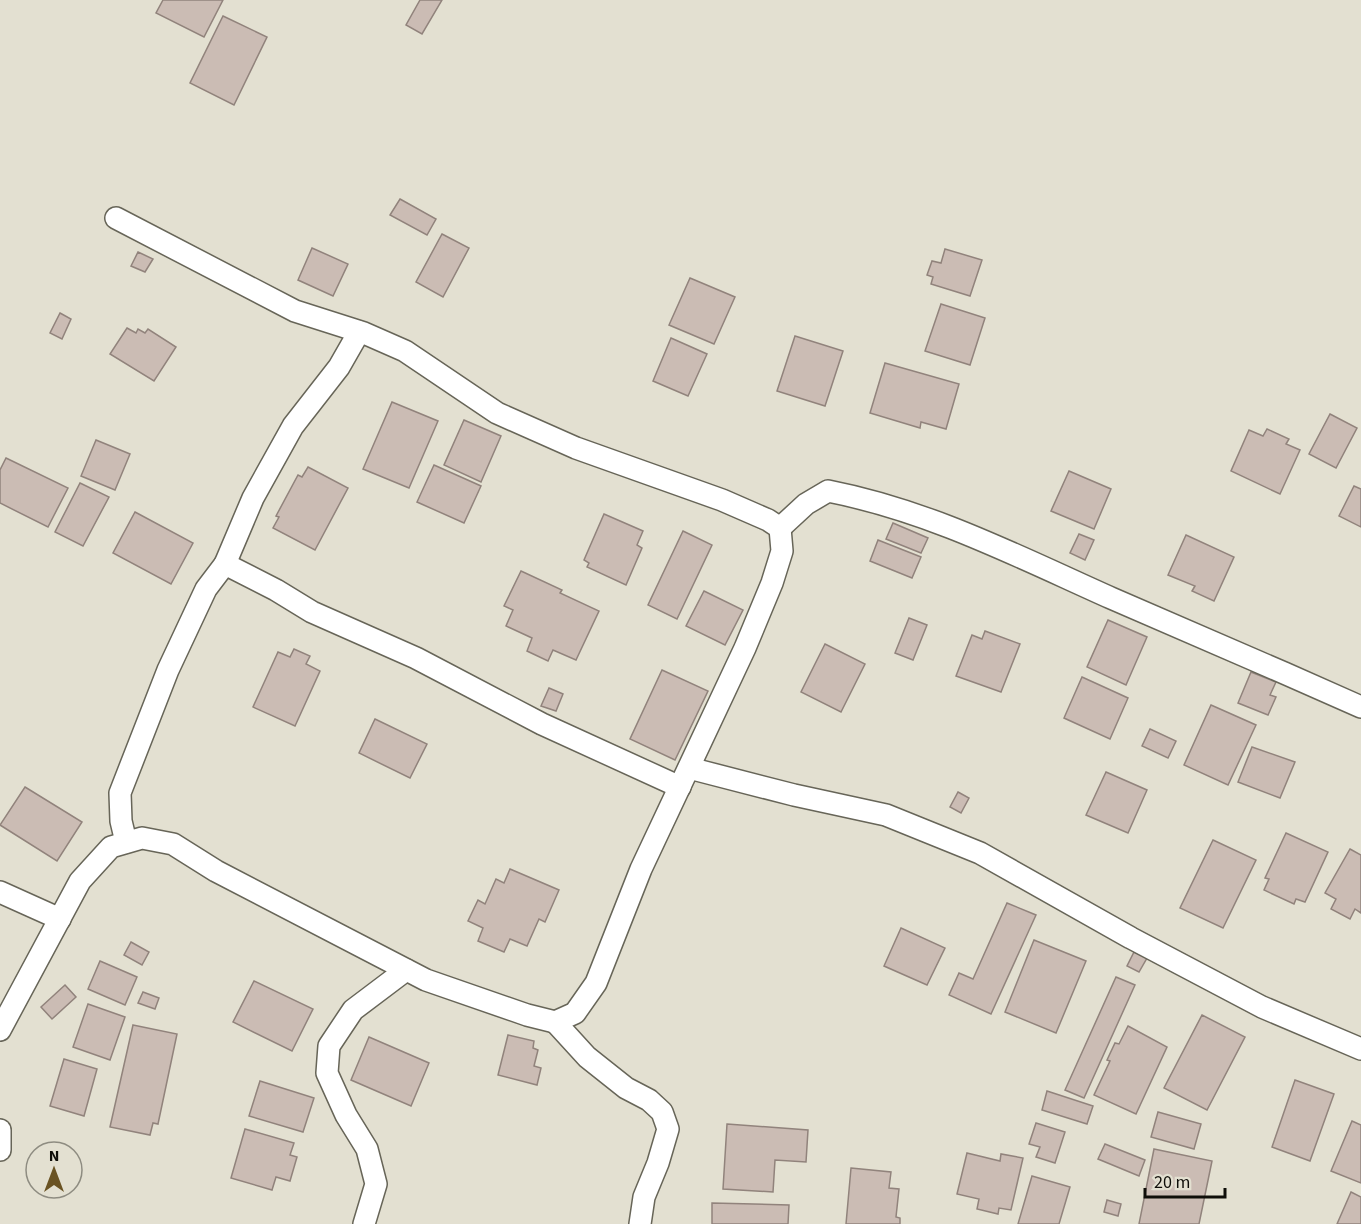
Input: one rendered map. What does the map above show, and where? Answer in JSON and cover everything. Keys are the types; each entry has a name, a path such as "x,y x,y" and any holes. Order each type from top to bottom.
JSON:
{"street":[{"path":"116,218 295,311 359,332 405,351 497,413 576,448 722,500 768,519 780,528 782,551 772,583 745,648 641,869 596,983 575,1013 555,1022"},
{"path":"126,842 121,821 120,793 173,659 206,589 225,564 253,498 293,426 339,367 359,332"},
{"path":"780,528 806,504 828,491 914,512 1009,550 1361,707"},
{"path":"225,564 276,590 312,612 416,658 542,724 685,778 794,795 886,815 980,853 1131,938 1262,1007 1361,1049"},
{"path":"0,1030 80,881 111,847 142,838 173,844 216,871 426,980 527,1015 555,1022 588,1057 627,1088 649,1100 662,1112 668,1129 658,1163 644,1197 640,1224"},
{"path":"0,892 60,919"},
{"path":"364,1224 376,1184 367,1149 346,1115 327,1073 329,1046 353,1010 406,970"},
{"path":"0,1130 0,1150"}],"building":[{"path":"163,0 223,0 204,37 156,13"},
{"path":"420,0 442,0 422,34 406,25"},
{"path":"223,16 267,37 234,105 190,83"},
{"path":"400,199 436,219 427,235 390,215"},
{"path":"442,234 469,248 443,297 416,282"},
{"path":"312,248 348,264 333,296 298,280"},
{"path":"945,249 982,260 970,296 931,284 933,277 927,275 932,261 941,263"},
{"path":"138,252 153,259 145,272 131,266"},
{"path":"690,278 735,297 714,344 669,325"},
{"path":"941,304 985,318 970,365 925,351"},
{"path":"60,313 71,319 62,339 50,333"},
{"path":"127,328 136,333 138,329 145,333 148,329 176,347 154,381 110,354"},
{"path":"795,336 843,351 825,406 777,391"},
{"path":"671,338 707,354 688,396 653,381"},
{"path":"885,363 959,384 946,429 921,422 920,428 870,413"},
{"path":"392,402 438,421 409,488 363,469"},
{"path":"1330,414 1357,428 1336,468 1309,454"},
{"path":"464,420 501,436 481,482 444,465"},
{"path":"1267,429 1289,439 1286,444 1300,450 1280,494 1231,471 1249,430 1263,436"},
{"path":"96,440 130,454 115,490 81,476"},
{"path":"6,458 68,488 48,527 0,503 0,470"},
{"path":"434,465 481,486 464,523 417,502"},
{"path":"308,467 348,488 315,550 273,528 279,517 276,516 298,475 302,477"},
{"path":"1069,471 1111,489 1094,529 1051,511"},
{"path":"80,483 109,497 83,546 55,532"},
{"path":"1354,486 1361,489 1361,527 1339,516"},
{"path":"135,512 193,543 171,584 113,553"},
{"path":"604,514 643,531 637,545 642,548 626,585 587,567 589,563 584,560"},
{"path":"893,523 928,538 921,553 886,539"},
{"path":"683,531 712,545 677,619 648,605"},
{"path":"1079,534 1094,540 1085,560 1070,553"},
{"path":"1186,535 1234,557 1214,601 1192,591 1195,586 1168,575"},
{"path":"878,540 921,557 912,578 870,561"},
{"path":"521,571 562,590 560,593 599,611 576,660 553,650 548,661 527,651 532,638 506,626 513,610 504,606"},
{"path":"704,591 743,610 725,645 686,626"},
{"path":"909,618 927,625 913,660 895,653"},
{"path":"1108,620 1147,637 1126,685 1087,667"},
{"path":"985,631 1020,644 1001,692 956,676 972,635 982,639"},
{"path":"825,644 865,664 841,712 801,692"},
{"path":"294,649 310,656 306,664 320,671 295,726 253,707 278,652 290,657"},
{"path":"662,670 708,691 675,760 630,739"},
{"path":"1251,672 1276,682 1270,695 1276,697 1268,715 1238,703"},
{"path":"1082,677 1128,698 1110,739 1064,718"},
{"path":"549,688 563,694 556,711 541,706"},
{"path":"1211,705 1256,725 1228,785 1184,765"},
{"path":"375,719 427,744 410,778 359,753"},
{"path":"1150,729 1176,741 1168,758 1142,746"},
{"path":"1252,747 1295,762 1280,798 1238,782"},
{"path":"1106,772 1147,790 1128,833 1086,815"},
{"path":"25,787 82,822 57,861 0,825"},
{"path":"958,792 969,798 961,813 950,807"},
{"path":"1286,833 1328,852 1305,902 1296,899 1294,904 1264,890 1269,879 1265,878"},
{"path":"1213,840 1256,860 1223,928 1180,908"},
{"path":"1350,849 1361,855 1361,913 1355,909 1350,919 1331,909 1336,899 1325,893"},
{"path":"510,869 559,890 545,922 539,919 527,946 510,939 504,952 478,941 483,928 468,921 478,900 485,904 496,879 504,883"},
{"path":"1007,903 1036,915 991,1014 949,995 959,973 973,979"},
{"path":"901,928 945,948 927,985 884,966"},
{"path":"1034,940 1086,961 1056,1033 1005,1012"},
{"path":"131,942 149,952 142,965 124,955"},
{"path":"1134,952 1147,958 1139,972 1127,966"},
{"path":"100,961 137,977 125,1005 88,989"},
{"path":"1116,977 1135,985 1084,1098 1065,1090"},
{"path":"254,981 313,1009 292,1051 233,1022"},
{"path":"65,985 76,997 52,1019 41,1007"},
{"path":"143,992 159,998 155,1009 138,1003"},
{"path":"88,1004 125,1017 110,1060 73,1047"},
{"path":"1202,1015 1245,1037 1207,1110 1164,1088"},
{"path":"133,1025 177,1034 158,1124 153,1123 150,1135 110,1127"},
{"path":"1128,1026 1167,1047 1136,1114 1094,1095 1110,1061 1107,1060 1115,1043 1119,1044"},
{"path":"508,1035 534,1041 533,1048 538,1050 534,1066 541,1068 537,1085 498,1075"},
{"path":"369,1037 429,1063 411,1106 351,1080"},
{"path":"64,1059 97,1069 84,1116 50,1106"},
{"path":"1295,1080 1334,1094 1310,1161 1272,1147"},
{"path":"260,1081 314,1098 303,1132 249,1116"},
{"path":"1047,1091 1093,1106 1087,1124 1042,1110"},
{"path":"1158,1112 1201,1124 1194,1149 1151,1137"},
{"path":"1352,1121 1361,1125 1361,1183 1331,1171"},
{"path":"1036,1123 1065,1132 1055,1163 1036,1157 1040,1147 1029,1144"},
{"path":"727,1124 808,1130 806,1162 775,1160 773,1192 723,1189"},
{"path":"245,1129 294,1143 290,1155 297,1157 290,1181 276,1177 272,1190 231,1178"},
{"path":"1105,1144 1145,1160 1139,1176 1098,1159"},
{"path":"1154,1149 1212,1161 1199,1224 1139,1224"},
{"path":"967,1153 1000,1161 1001,1154 1023,1158 1011,1210 999,1208 998,1214 977,1209 979,1199 957,1194"},
{"path":"851,1168 891,1172 889,1188 899,1189 896,1217 900,1218 900,1224 846,1224"},
{"path":"1032,1176 1070,1187 1059,1224 1018,1224"},
{"path":"1351,1192 1361,1197 1361,1224 1337,1224"},
{"path":"1107,1200 1121,1204 1118,1216 1104,1212"},
{"path":"712,1203 789,1205 788,1224 712,1224"}]}
